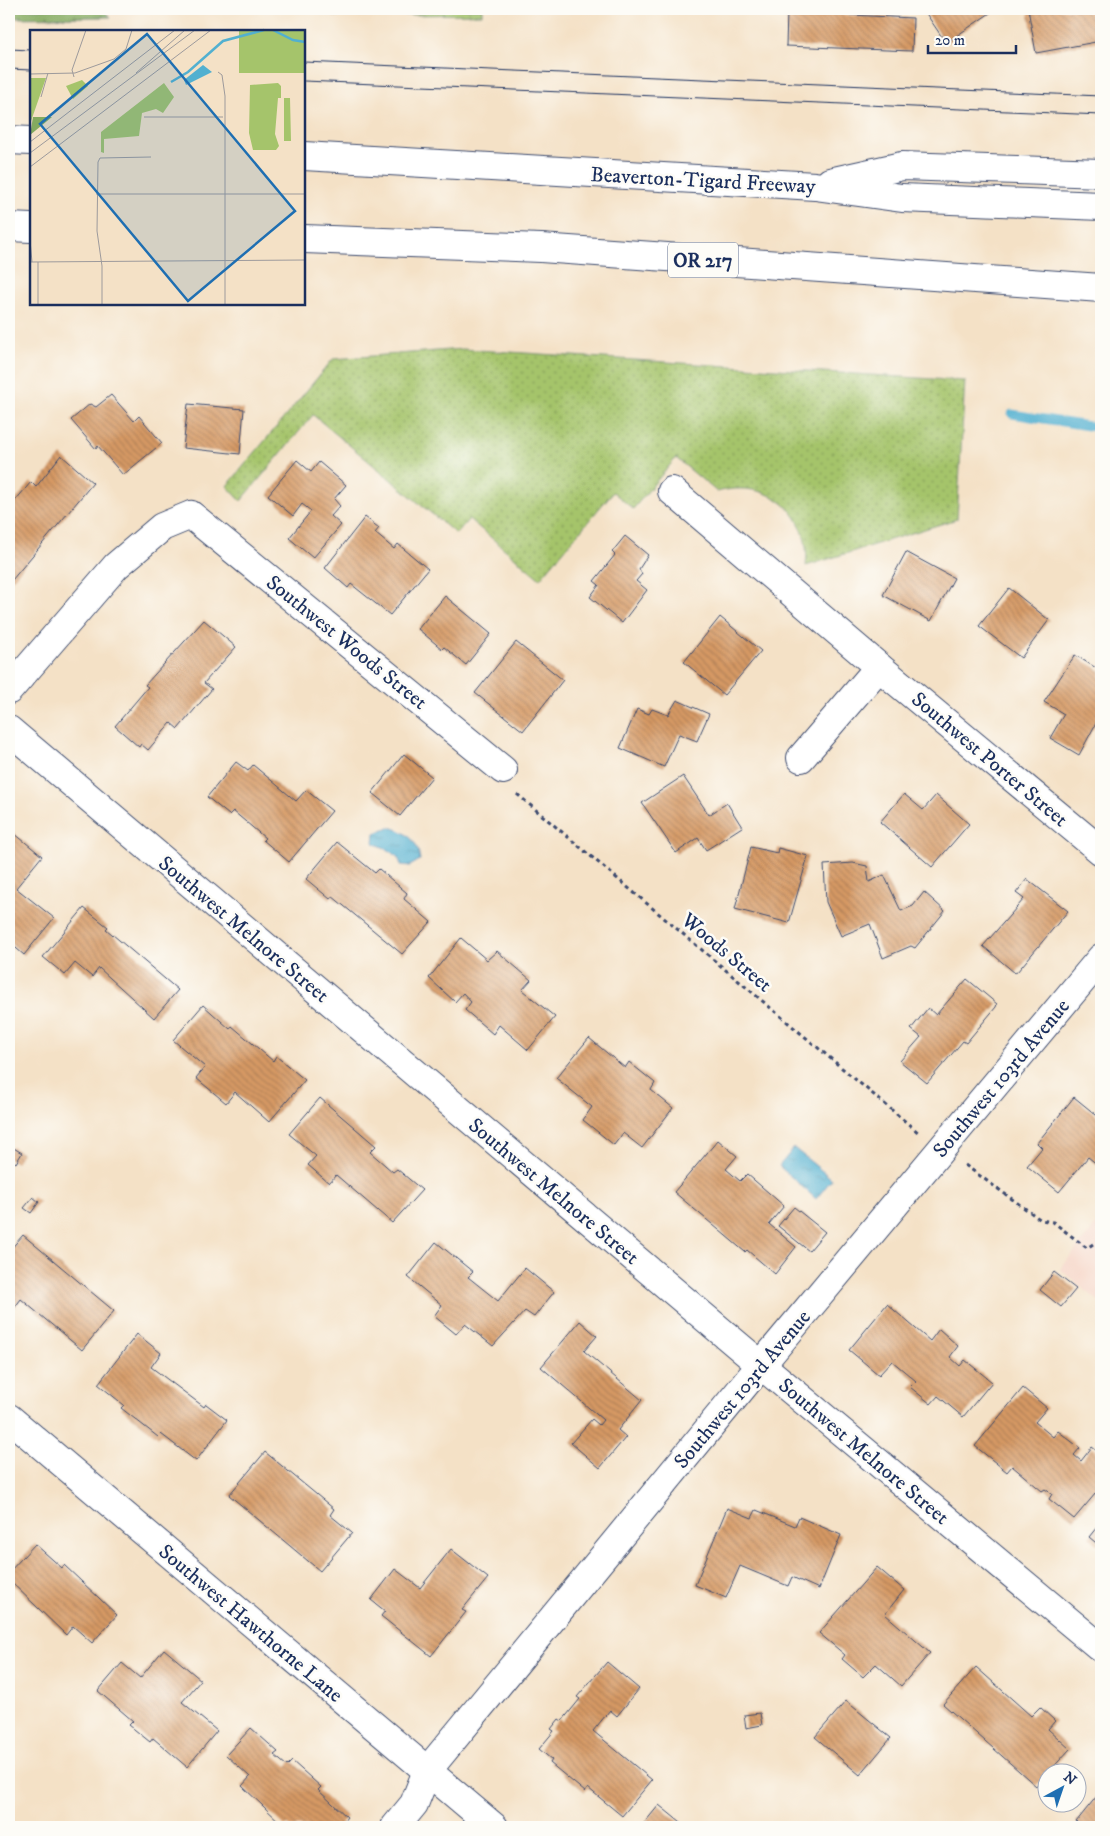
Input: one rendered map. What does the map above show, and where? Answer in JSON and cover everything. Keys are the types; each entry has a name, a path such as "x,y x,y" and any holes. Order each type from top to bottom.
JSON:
{"main road":[{"path":"9,140 30,141"},
{"name":"Beaverton-Tigard Freeway","path":"305,156 815,186 902,198 1101,206"},
{"path":"815,186 902,166 1101,174"},
{"path":"9,227 30,228"},
{"name":"OR 217","path":"305,239 542,248 1101,288"},
{"name":"Southwest Porter Street","path":"672,491 1101,852"},
{"name":"Southwest Woods Street","path":"9,690 116,566 162,527 191,515 503,770"},
{"path":"801,758 879,667"},
{"name":"Southwest Melnore Street","path":"9,730 761,1366 1101,1648"},
{"name":"Southwest 103rd Avenue","path":"395,1827 414,1804 427,1771 1101,958"},
{"name":"Southwest Hawthorne Lane","path":"9,1418 494,1827"}],"path":[{"name":"Woods Street","path":"503,770 514,792 940,1151 964,1164 1041,1220 1054,1222 1087,1248 1093,1244"}],"shaded area":[{"path":"1101,1219 1101,1303 1060,1269"}],"green space":[{"path":"9,9 101,9 111,17 9,18"},
{"path":"334,9 482,9 482,14 333,16"},
{"path":"462,349 965,381 957,519 806,566 806,547 802,530 794,515 783,504 769,495 753,490 736,489 717,492 676,458 633,509 613,492 540,579 469,519 456,534 313,415 241,501 227,486 333,359"}],"water":[{"path":"389,827 406,834 414,842 420,860 410,866 401,865 394,853 374,843 375,833"},
{"path":"794,1148 832,1179 816,1199 779,1166"}],"building":[{"path":"923,9 996,9 946,43"},
{"path":"1028,9 1101,9 1101,41 1036,53"},
{"path":"787,12 913,18 912,51 786,46"},
{"path":"111,395 134,421 139,416 162,443 123,475 98,446 96,449 71,420 90,404 96,407"},
{"path":"188,404 244,409 240,454 183,448"},
{"path":"61,455 93,483 12,580 9,577 9,508 31,482 36,487"},
{"path":"297,460 311,472 319,462 346,485 334,499 340,506 331,516 341,525 313,558 289,538 311,511 302,504 293,516 268,495"},
{"path":"365,517 379,528 375,533 394,549 398,544 428,569 390,615 351,584 348,588 325,568"},
{"path":"625,536 648,555 639,569 642,574 636,581 647,590 622,623 590,597 599,585 594,581 615,555 612,552"},
{"path":"906,552 954,578 931,621 883,595"},
{"path":"1009,588 1049,620 1021,658 979,626"},
{"path":"445,596 491,634 466,665 444,647 442,649 418,629"},
{"path":"720,617 761,651 724,695 684,662"},
{"path":"204,620 236,647 204,683 212,689 178,729 171,723 148,750 141,744 139,747 115,726 148,687 145,685"},
{"path":"516,642 563,680 523,731 475,693"},
{"path":"1075,655 1101,671 1101,714 1079,755 1050,738 1064,714 1044,702"},
{"path":"677,700 709,714 697,741 679,734 664,767 620,748 637,709 649,714 652,709 668,715"},
{"path":"404,754 432,777 400,816 372,793"},
{"path":"236,762 248,771 253,765 296,801 306,790 332,811 289,862 263,840 265,838 233,811 229,815 207,797"},
{"path":"683,776 709,815 727,803 742,827 706,850 698,838 676,853 642,803"},
{"path":"904,794 923,810 936,795 969,824 932,867 880,822"},
{"path":"9,829 42,856 16,888 54,918 24,955 9,942"},
{"path":"337,842 375,873 379,869 407,893 404,899 431,922 402,954 332,896 330,899 306,879"},
{"path":"751,847 777,853 778,848 808,856 789,923 735,909"},
{"path":"853,863 867,866 869,882 884,875 901,911 913,906 924,892 945,911 915,948 911,946 883,958 870,924 841,936 826,902 824,865"},
{"path":"1027,879 1068,911 1015,973 983,946 1024,899 1016,893"},
{"path":"84,908 178,990 154,1018 99,968 92,977 75,963 65,975 43,957"},
{"path":"461,938 487,960 497,951 531,980 522,990 555,1017 528,1050 499,1025 493,1034 465,1010 471,1002 463,993 455,1002 429,978"},
{"path":"967,979 997,1004 996,1007 966,1043 963,1041 927,1083 900,1061 921,1037 911,1029 928,1008 936,1015"},
{"path":"203,1005 230,1029 232,1026 273,1061 276,1056 305,1080 269,1122 235,1092 226,1103 196,1078 205,1067 173,1040"},
{"path":"589,1038 625,1068 629,1062 655,1083 651,1090 673,1108 642,1148 623,1133 614,1145 583,1120 592,1107 556,1078"},
{"path":"1074,1097 1101,1119 1101,1161 1098,1165 1088,1157 1059,1192 1027,1166 1042,1148 1037,1143"},
{"path":"320,1098 376,1146 370,1152 393,1172 397,1169 422,1190 392,1223 336,1175 329,1183 308,1165 316,1156 289,1134"},
{"path":"718,1140 737,1156 726,1169 740,1181 747,1174 784,1206 769,1224 796,1247 775,1274 747,1250 745,1252 674,1192"},
{"path":"12,1147 22,1153 16,1163 9,1158"},
{"path":"33,1197 39,1202 31,1213 24,1208"},
{"path":"794,1207 825,1232 809,1251 778,1226"},
{"path":"23,1235 114,1311 82,1350 21,1299 15,1307 9,1302 9,1251"},
{"path":"436,1242 473,1272 468,1277 498,1301 525,1268 554,1292 534,1317 525,1311 493,1346 465,1324 456,1334 434,1316 442,1305 408,1277"},
{"path":"1054,1272 1076,1289 1061,1307 1040,1290"},
{"path":"887,1304 930,1341 939,1329 958,1346 950,1357 960,1366 965,1360 992,1382 963,1417 938,1396 931,1404 910,1387 916,1381 892,1361 879,1375 849,1350"},
{"path":"580,1321 597,1336 584,1351 642,1400 618,1430 626,1437 600,1468 571,1443 592,1419 599,1425 603,1420 541,1367"},
{"path":"137,1334 161,1353 151,1367 204,1407 206,1404 227,1420 196,1461 161,1434 158,1437 121,1408 124,1405 98,1384"},
{"path":"1023,1388 1047,1408 1035,1422 1053,1437 1058,1431 1080,1448 1074,1455 1081,1461 1092,1447 1101,1454 1101,1487 1074,1519 1049,1499 1052,1494 1045,1489 1042,1491 1012,1466 1007,1472 975,1446"},
{"path":"265,1452 334,1509 330,1515 352,1533 320,1571 229,1495"},
{"path":"727,1508 752,1518 756,1510 795,1526 799,1517 841,1535 819,1589 792,1577 788,1586 740,1566 726,1598 695,1585"},
{"path":"1101,1522 1101,1547 1089,1537"},
{"path":"35,1544 62,1568 64,1565 117,1615 92,1643 73,1626 66,1635 9,1580 9,1572"},
{"path":"451,1549 488,1578 462,1610 466,1612 431,1656 381,1616 385,1611 371,1600 395,1569 420,1588"},
{"path":"877,1567 904,1590 885,1614 930,1653 901,1686 876,1664 863,1677 842,1659 845,1655 819,1633"},
{"path":"164,1649 201,1680 182,1702 217,1731 187,1767 153,1738 150,1742 129,1725 133,1721 98,1691 122,1663 140,1678"},
{"path":"607,1662 639,1689 617,1716 610,1710 593,1731 652,1780 622,1816 588,1788 585,1792 550,1763 552,1760 539,1749 554,1731 551,1729 559,1719 562,1721 580,1699 577,1697"},
{"path":"976,1667 1031,1716 1040,1707 1055,1721 1048,1729 1070,1749 1056,1764 1038,1764 1038,1784 1036,1786 943,1704"},
{"path":"846,1701 891,1738 860,1775 815,1737"},
{"path":"760,1713 762,1725 746,1728 744,1715"},
{"path":"251,1728 278,1752 274,1755 287,1766 292,1761 321,1787 318,1790 347,1817 339,1827 291,1827 288,1825 285,1827 242,1786 250,1777 226,1755"},
{"path":"1101,1791 1101,1827 1082,1827 1076,1822 1082,1814 1088,1814 1088,1807"},
{"path":"659,1805 686,1827 641,1827"}],"waterway":[{"path":"1012,414 1101,428"}],"tram line":[{"path":"9,49 30,50"},
{"path":"305,62 1101,96"},
{"path":"9,69 30,70"},
{"path":"305,81 1101,115"}]}
